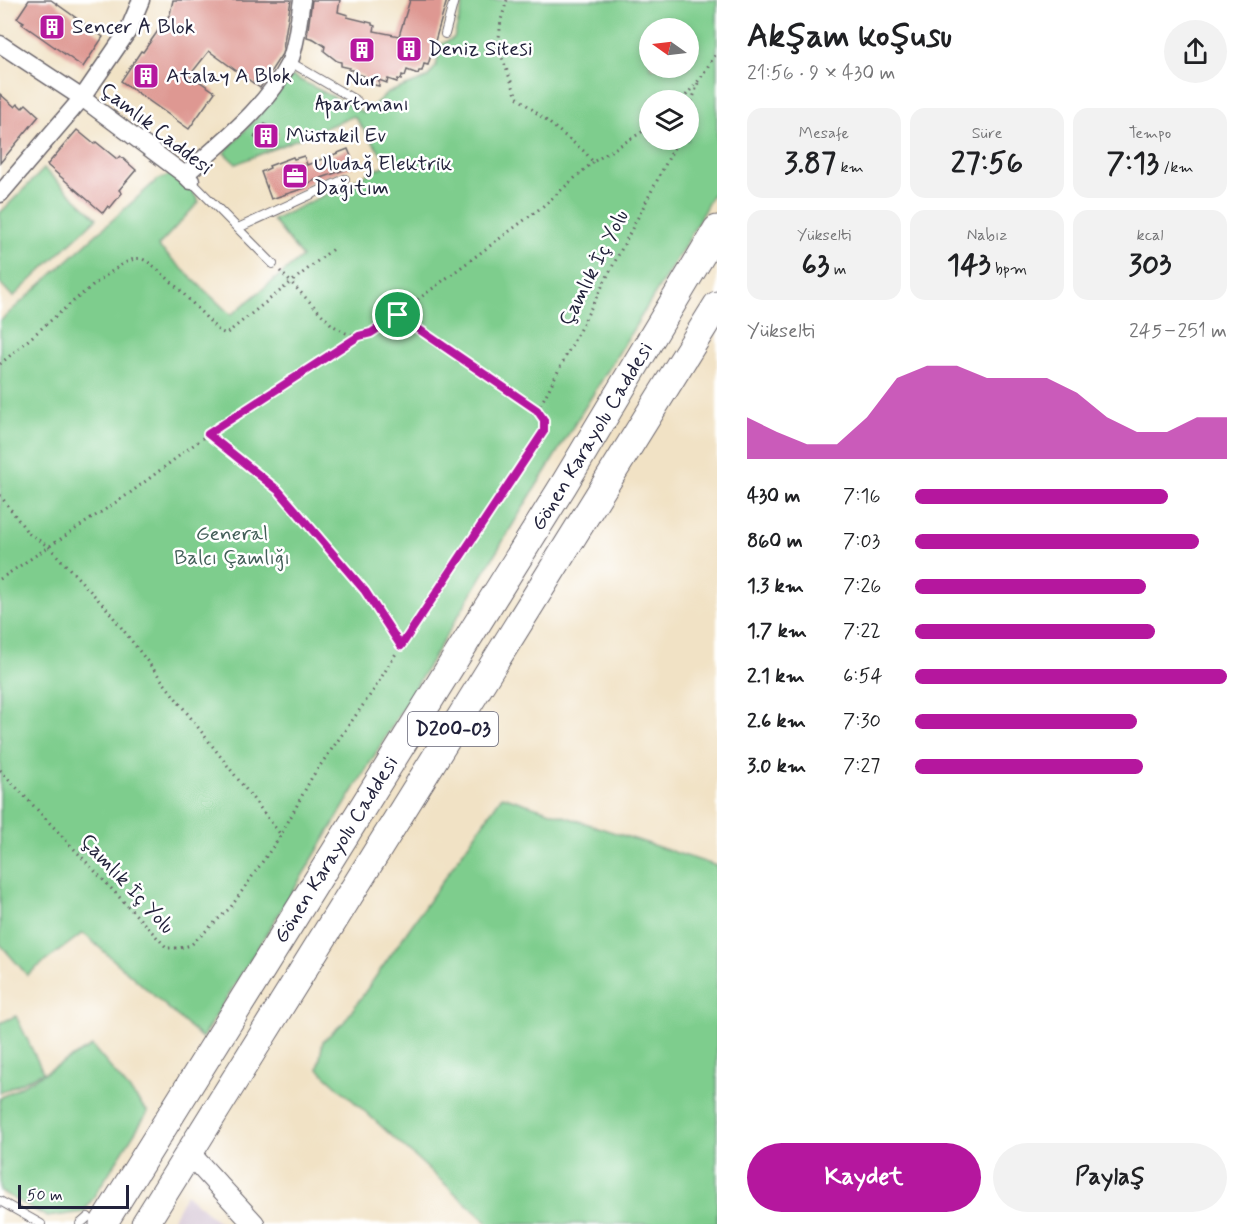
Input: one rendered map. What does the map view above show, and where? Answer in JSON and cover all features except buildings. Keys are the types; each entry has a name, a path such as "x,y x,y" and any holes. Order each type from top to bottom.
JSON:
{"highway":[{"name":"Gönen Karayolu Caddesi","path":"89,1222 142,1160 563,486 717,229"},
{"name":"Gönen Karayolu Caddesi","path":"146,1224 717,305"},
{"path":"189,1153 180,1142 180,1126 320,897 336,862 345,834"},
{"path":"89,1222 162,1101 183,1072 223,1031"},
{"path":"142,1160 166,1141 189,1153"}],"street":[{"path":"0,194 82,98 128,31 141,0"},
{"path":"188,178 251,113 290,62 302,0"},
{"name":"Çamlık Caddesi","path":"0,44 82,98 188,178"},
{"path":"189,1153 254,1224"}],"lane":[{"path":"445,34 454,0"},
{"path":"290,62 357,101"},
{"name":"Çamlık Caddesi","path":"188,178 273,264"},
{"path":"238,228 345,179"},
{"path":"0,1201 41,1223"}],"path":[{"path":"507,0 501,20 498,47 518,97 585,152 593,162"},
{"path":"691,90 717,52"},
{"path":"696,90 700,79"},
{"path":"0,579 130,493 208,434 359,336 371,333 398,315 543,207 593,162 639,133"},
{"name":"Çamlık İç Yolu","path":"0,770 167,948 191,945 231,907 280,834 312,777 373,691 544,431 544,420 537,410 673,150"},
{"path":"0,364 122,264 132,260 141,259 158,270 219,332 226,334 334,248"},
{"path":"273,264 332,325 346,333 359,336"},
{"path":"398,315 537,410"},
{"path":"208,434 279,491 365,591 401,646"},
{"path":"0,495 28,533 49,548 107,609 280,834"}],"shaded area":[{"path":"186,1194 221,1224 170,1224"}],"green space":[{"name":"General Balcı Çamlığı","path":"464,0 717,0 717,186 689,239 524,506 307,868 202,1038 83,933 27,975 0,944 0,321 157,180 169,175 182,175 199,202 158,246 231,315 302,257 273,220 388,164 354,116 236,164 224,153 292,76 365,113 387,93 427,78 436,66 441,44 454,38"},
{"path":"44,169 97,218 13,297 0,283 0,213"},
{"path":"502,796 717,866 717,1224 489,1224 318,1069 323,1041 344,1022"},
{"path":"16,1016 43,1072 0,1093 0,1023"},
{"path":"92,1046 148,1112 84,1212 47,1217 0,1191 0,1098"}],"place":[{"name":"Sencer A Blok","path":"52,27"},
{"name":"Deniz Sitesi","path":"409,49"},
{"name":"Nur Apartmanı","path":"362,50"},
{"name":"Atalay A Blok","path":"146,76"},
{"name":"Müstakil Ev","path":"266,136"},
{"name":"Uludağ Elektrik Dağıtım","path":"295,176"}],"route":[{"path":"398,315 537,410 544,420 544,431 401,646 365,591 279,491 208,434 359,336 371,333 398,315"}]}
